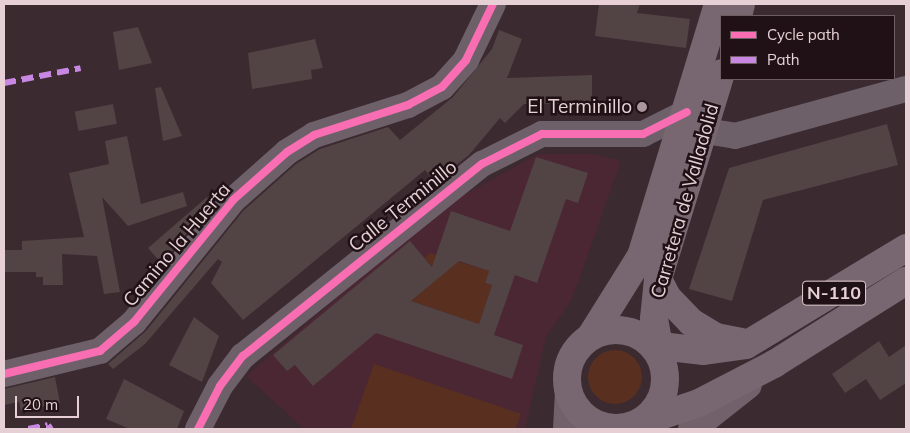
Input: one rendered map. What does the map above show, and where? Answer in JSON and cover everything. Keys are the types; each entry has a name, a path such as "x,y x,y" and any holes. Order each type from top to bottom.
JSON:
{"highway":[{"name":"Carretera de Valladolid","path":"657,350 654,319 658,279 696,122 718,4"},
{"name":"Carretera de Valladolid","path":"591,336 641,256 670,170 720,75"},
{"name":"N-110","path":"657,350 718,351 762,339 906,248"},
{"path":"658,279 672,304 706,332 742,342 762,339"},
{"name":"N-110","path":"633,426 699,403 774,364 906,281"},
{"path":"623,330 657,350 664,391 658,406 633,426 609,428 594,423 577,409 569,396 568,366 575,351 591,336 623,330"}],"main road":[{"name":"N-110","path":"692,429 774,364"},
{"path":"567,429 569,396"}],"street":[{"name":"Camino la Huerta","path":"4,374 100,351 134,322 233,200 287,152 314,136 408,105 442,87 466,60 493,4"},
{"path":"696,122 735,136 906,89"},
{"name":"Calle Terminillo","path":"198,429 220,386 243,356 482,164 542,134 643,134 696,122"},
{"path":"643,134 670,170"}],"shaded area":[{"path":"538,154 594,154 621,161 572,299 546,337 525,429 304,429 246,376 442,207"},
{"path":"430,253 489,271 485,283 492,285 479,324 411,301 440,276 425,258"},
{"path":"615,350 625,352 634,358 640,367 642,377 640,387 634,396 625,402 615,404 605,402 596,396 590,387 588,377 590,367 596,358 605,352"},
{"path":"374,364 521,414 515,429 351,429"}],"building":[{"path":"599,4 640,4 637,13 690,19 686,48 595,36"},
{"path":"138,27 152,63 119,70 113,32"},
{"path":"499,30 522,39 507,78 592,75 592,103 524,104 505,123 500,118 469,155 435,182 425,170 243,320 211,283 222,262 218,259 145,344 113,369 108,364 146,331 244,210 296,164 320,149 388,127 400,140 453,97 492,49"},
{"path":"315,39 323,68 311,70 312,79 252,89 248,53"},
{"path":"161,87 182,136 163,141 155,88"},
{"path":"113,104 117,124 79,131 75,111"},
{"path":"887,124 898,165 763,200 732,301 689,289 729,168"},
{"path":"127,136 141,204 183,192 187,206 128,226 102,197 120,292 104,294 97,256 62,254 63,285 43,285 43,277 36,277 36,272 4,272 4,250 22,250 22,241 84,237 69,173 109,164 105,141"},
{"path":"536,157 588,173 578,203 566,199 537,283 515,275 494,335 523,345 512,379 376,333 313,386 295,365 287,371 273,355 410,241 432,267 451,211 510,231","holes":["459,261 489,271 485,283 492,285 479,324 411,301"]},
{"path":"207,197 210,205 162,264 148,248"},
{"path":"194,317 219,336 202,382 169,365"},
{"path":"879,341 889,357 906,345 906,383 880,400 866,379 845,393 832,374"},
{"path":"55,377 60,403 21,411 19,402 4,405 4,389"},
{"path":"124,379 184,411 177,429 130,429 106,419"}],"marked path":[{"path":"4,83 81,68"},
{"path":"28,429 48,425 51,429"}],"cycle path":[{"path":"4,374 100,351 134,322 233,200 287,152 314,135 408,105 442,87 466,60 493,4"},
{"path":"198,429 220,386 243,356 482,164 542,134 643,134 687,112"}],"place":[{"name":"El Terminillo","path":"642,107"}]}
